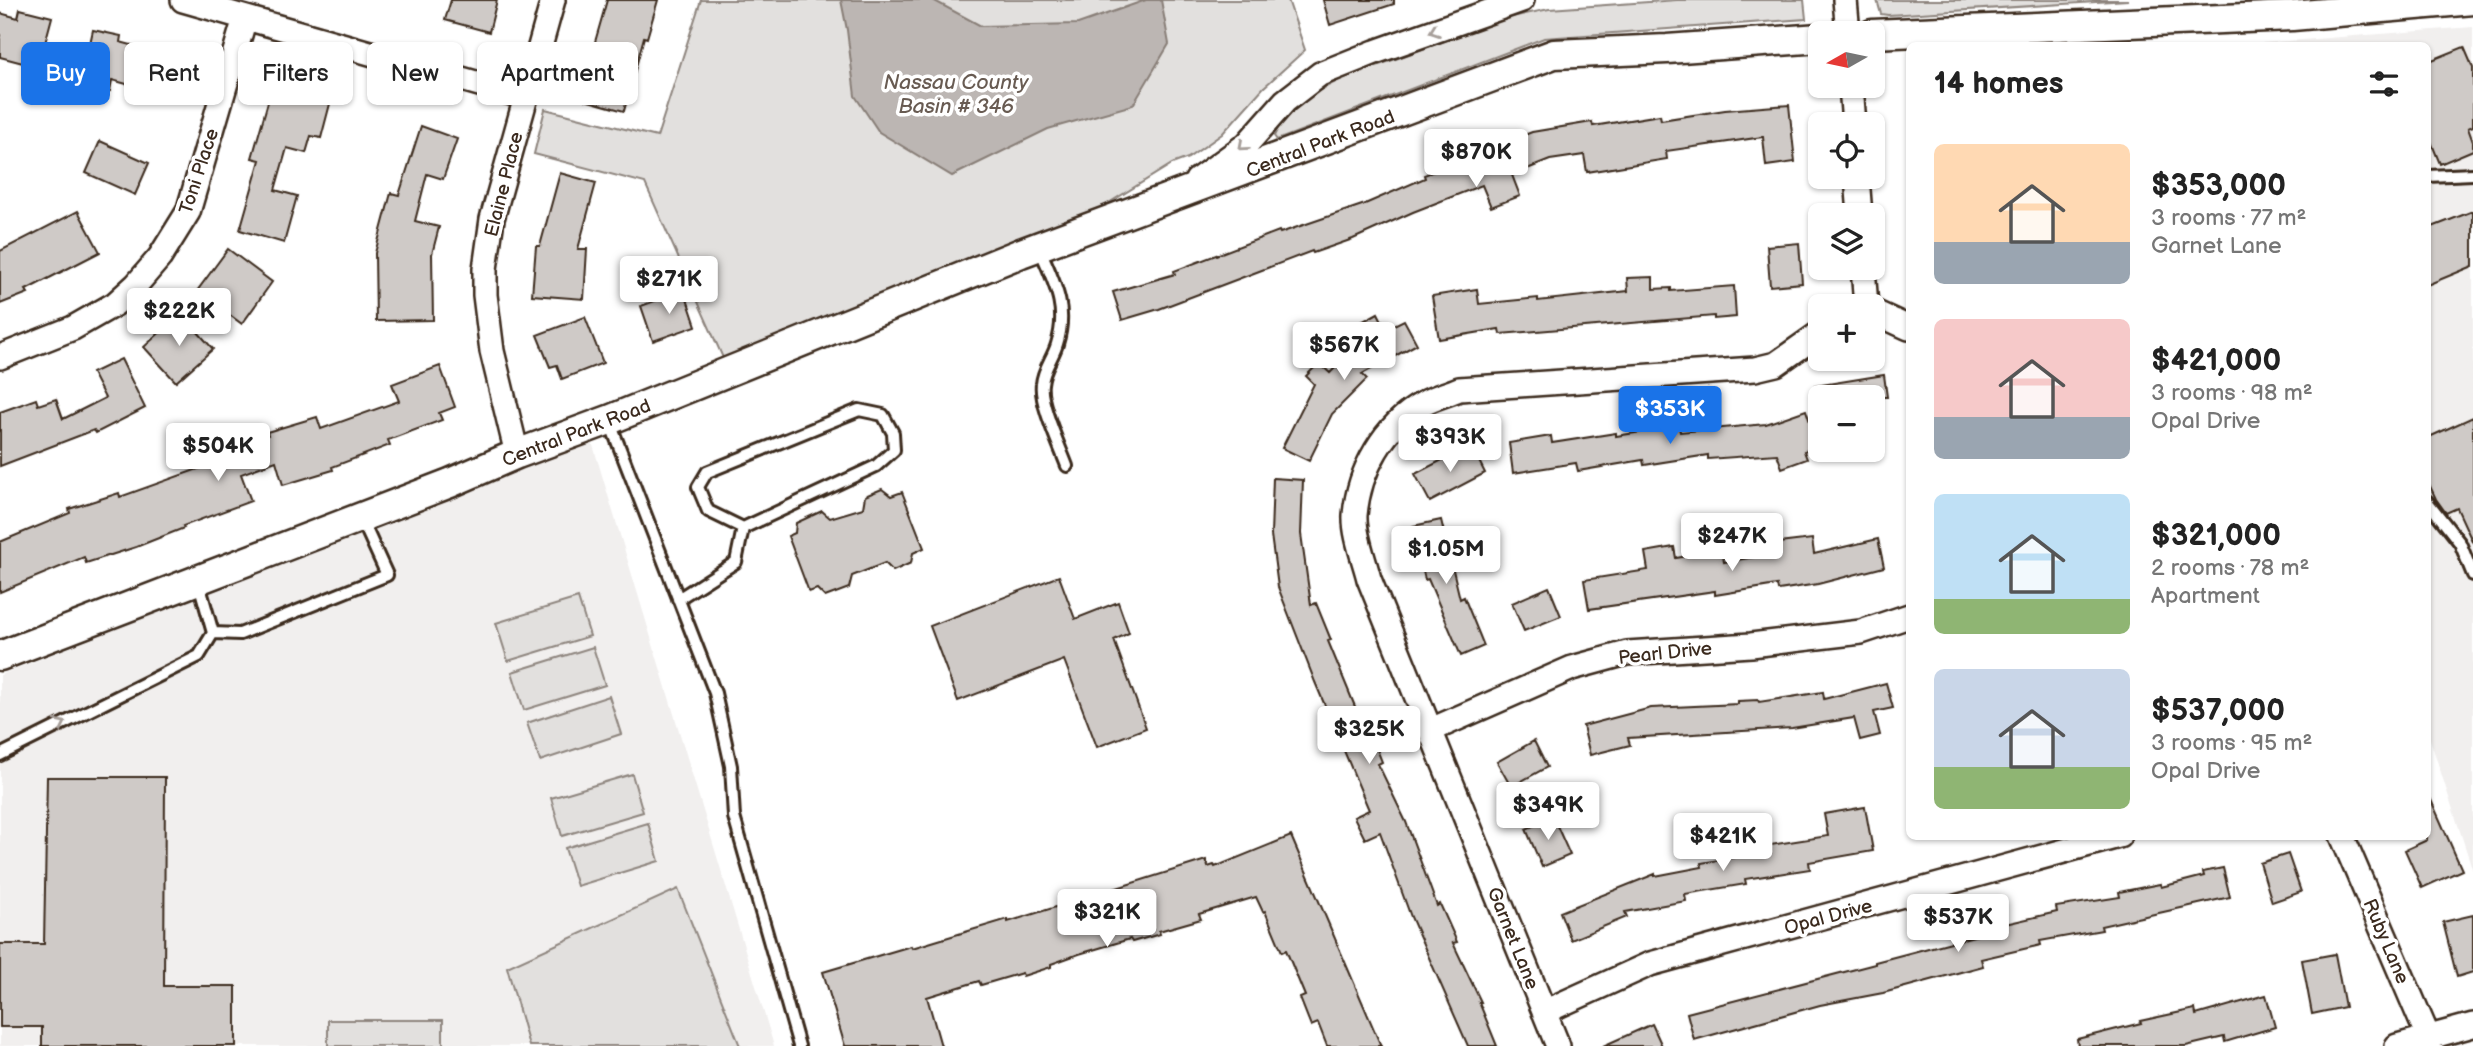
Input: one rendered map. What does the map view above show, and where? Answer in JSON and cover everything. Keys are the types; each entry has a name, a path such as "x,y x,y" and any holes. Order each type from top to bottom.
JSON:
{"street":[{"path":"183,0 477,83"},
{"name":"Elaine Place","path":"540,42 552,0"},
{"name":"Central Park Road","path":"1150,207 1212,171 1247,144 1285,101 1320,74 1522,0"},
{"path":"1845,0 1847,21"},
{"path":"1885,33 2291,16 2473,0"},
{"name":"Toni Place","path":"0,357 73,328 115,304 160,257 188,212 245,18"},
{"name":"Central Park Road","path":"0,656 450,483 1039,247 1554,54 1808,39"},
{"name":"Elaine Place","path":"517,454 492,351 485,295 485,269 492,219 523,105"},
{"path":"1885,318 1906,327"},
{"name":"Garnet Lane","path":"1558,1046 1369,579 1355,516 1362,481 1375,449 1395,426 1424,403 1460,389 1755,369 1776,364 1808,341"},
{"name":"Pearl Drive","path":"1431,730 1572,668 1627,653 1751,645 1861,632 1906,617"},
{"name":"Opal Drive","path":"1544,1012 1650,964 2104,840"},
{"name":"Ruby Lane","path":"2344,840 2430,1042"},
{"path":"2397,1046 2430,1042 2473,1026"}],"lane":[{"path":"2431,176 2473,174"},
{"path":"1039,247 1062,309 1057,347 1041,386 1067,466"},
{"path":"859,410 883,415 893,433 894,450 876,467 743,528 708,511 698,487 707,472 859,410"},
{"path":"609,420 715,694 732,766 734,817 800,1046"},
{"path":"2431,506 2460,543 2473,575"},
{"path":"214,633 240,634 387,575 361,517"},
{"path":"678,599 736,562 743,528"},
{"path":"0,755 199,656 214,633 198,580"}],"shaded area":[{"path":"701,0 1288,0 1305,50 1263,88 1222,134 1188,158 1172,164 1073,225 727,367 645,183 534,154 545,109 657,137"},
{"path":"1677,0 1804,0 1806,19 1544,38 1277,140 1274,136 1283,118 1303,99 1341,79 1507,18 1549,9"},
{"path":"1877,0 2128,0 1888,15 1881,14"},
{"path":"2473,27 2473,871 2431,742 2431,42 2274,42"},
{"path":"592,442 774,1046 0,1046 0,675"},
{"path":"578,598 590,636 508,661 496,623"},
{"path":"593,647 605,685 524,710 512,672"},
{"path":"609,696 621,734 540,761 527,723"},
{"path":"632,774 643,812 562,836 551,798"},
{"path":"648,823 659,861 577,886 565,848"},
{"path":"678,889 740,1046 529,1046 507,967"},
{"path":"328,1020 443,1020 443,1046 328,1046"}],"water":[{"name":"Nassau County Basin # 346","path":"841,0 933,0 981,26 1078,24 1146,0 1161,0 1169,44 1133,105 1048,129 952,176 879,132 855,96"}],"building":[{"path":"451,0 497,0 489,32 445,20"},
{"path":"607,0 658,0 638,59 638,42 595,42"},
{"path":"1323,0 1394,0 1394,4 1330,25"},
{"path":"20,9 52,17 45,42 21,42 21,63 0,57 0,13 18,18"},
{"path":"93,30 121,36 120,42 124,43 124,83 112,80 110,91 110,42 90,42"},
{"path":"2464,47 2473,68 2473,126 2468,128 2473,150 2440,164 2431,142 2431,60"},
{"path":"267,105 330,105 321,138 311,136 306,153 287,148 275,190 297,196 284,243 240,230 260,160 252,158"},
{"path":"603,105 626,105 624,111"},
{"path":"1789,105 1795,162 1766,166 1763,137 1666,151 1667,159 1587,172 1584,155 1550,160 1512,175 1520,196 1491,207 1482,185 1353,239 1313,253 1312,251 1159,309 1122,320 1113,292 1175,274 1174,271 1279,231 1280,233 1365,204 1425,178 1424,175 1532,132 1592,122 1593,126 1660,115 1661,120 1725,110"},
{"path":"421,126 457,139 443,179 427,174 415,221 439,227 432,254 433,320 376,321 375,253 391,193 399,195"},
{"path":"100,141 149,163 135,195 86,173"},
{"path":"560,173 596,183 578,249 587,249 584,299 532,295 536,246 540,246"},
{"path":"78,211 100,252 26,290 28,293 0,304 0,251"},
{"path":"2473,211 2473,266 2431,283 2431,227"},
{"path":"1799,243 1802,283 1770,286 1767,246"},
{"path":"228,249 272,282 242,324 197,291"},
{"path":"1653,277 1653,289 1671,288 1671,291 1734,286 1736,317 1714,319 1714,316 1500,334 1499,329 1439,339 1432,296 1477,289 1479,304 1538,298 1538,301 1628,291 1627,278"},
{"path":"684,290 696,326 653,341 641,306"},
{"path":"181,313 213,349 176,382 144,347"},
{"path":"1378,313 1386,329 1404,320 1417,344 1362,374 1367,379 1332,414 1309,461 1282,448 1314,384 1306,376 1319,363 1330,373 1365,337 1358,324"},
{"path":"585,317 603,363 562,379 557,365 550,367 537,335"},
{"path":"121,359 145,408 96,433 94,430 0,466 0,412 36,399 38,405 56,399 63,419 105,398 92,373"},
{"path":"440,366 455,407 439,413 442,420 388,440 390,445 332,467 333,470 283,485 276,461 241,474 251,501 136,547 86,563 84,557 0,592 0,542 70,513 69,509 119,493 120,497 201,468 198,460 268,435 267,432 317,417 321,429 399,401 392,384"},
{"path":"1884,375 1887,397 1885,385 1821,385"},
{"path":"1806,410 1808,450 1804,451 1807,459 1782,468 1777,454 1708,459 1708,455 1644,465 1643,460 1578,471 1576,463 1513,473 1509,443 1551,436 1552,443 1679,426 1680,432 1766,424"},
{"path":"2473,417 2473,543 2457,508 2446,513 2431,488 2431,436"},
{"path":"1471,445 1485,473 1430,502 1415,474"},
{"path":"1273,478 1303,480 1301,534 1311,605 1316,603 1331,640 1328,641 1363,726 1367,724 1382,762 1378,764 1406,822 1437,906 1440,904 1457,942 1453,943 1481,1002 1497,1046 1468,1046 1411,917 1380,832 1365,839 1354,817 1369,810 1278,587 1271,535"},
{"path":"882,489 891,496 902,492 924,548 913,553 911,563 893,571 885,563 852,576 849,588 825,597 817,589 809,592 788,536 795,533 796,523 822,511 830,518 863,508 865,496"},
{"path":"1441,520 1460,599 1464,597 1484,646 1461,656 1428,579 1425,580 1413,526"},
{"path":"1812,539 1814,554 1878,539 1884,567 1818,584 1778,590 1777,585 1715,595 1715,591 1589,609 1584,580 1648,570 1645,552 1674,547 1676,558 1722,550 1724,562 1773,554 1771,544"},
{"path":"1059,576 1075,619 1118,602 1129,633 1114,640 1146,728 1097,747 1064,660 958,701 930,626"},
{"path":"1549,587 1561,616 1524,631 1512,603"},
{"path":"1886,683 1893,708 1874,712 1880,735 1860,740 1854,718 1792,728 1628,738 1630,745 1590,755 1583,726 1651,708 1738,704 1738,701 1759,702 1823,692 1824,699"},
{"path":"1534,741 1547,767 1511,787 1497,762"},
{"path":"47,777 165,777 164,986 236,986 236,1046 42,1046 42,1027 0,1027 0,944 44,944"},
{"path":"2431,800 2462,870 2422,888 2405,850 2431,840"},
{"path":"1865,807 1873,851 1809,862 1810,869 1745,879 1746,884 1685,894 1686,901 1625,912 1627,917 1571,940 1560,912 1655,874 1702,867 1701,863 1765,852 1764,846 1828,836 1824,814"},
{"path":"1553,817 1570,855 1542,867 1526,829"},
{"path":"1291,836 1381,1046 1327,1046 1318,1023 1311,1026 1300,998 1305,996 1286,950 1282,952 1265,911 1263,912 1256,897 1199,914 1201,919 1159,931 1160,934 1132,942 1130,939 1079,954 1023,976 1022,973 981,985 979,981 927,997 941,1046 845,1046 823,972 1008,919 1008,922 1206,860 1208,867 1215,867"},
{"path":"2288,854 2301,892 2272,902 2260,863"},
{"path":"2223,868 2230,897 2101,926 2102,930 2040,941 2041,945 1981,959 1983,966 1883,993 1820,1005 1694,1040 1687,1013 1993,931 1992,927 2057,912 2056,907 2120,897 2119,892 2160,884 2161,887"},
{"path":"2473,915 2473,972 2457,977 2443,922"},
{"path":"2335,954 2345,1007 2312,1014 2302,960"},
{"path":"2266,995 2275,1027 2225,1042 2224,1037 2186,1046 2078,1046 2077,1039 2141,1023 2140,1021 2195,1009 2196,1015"},
{"path":"1652,1024 1662,1046 1603,1046"}]}
